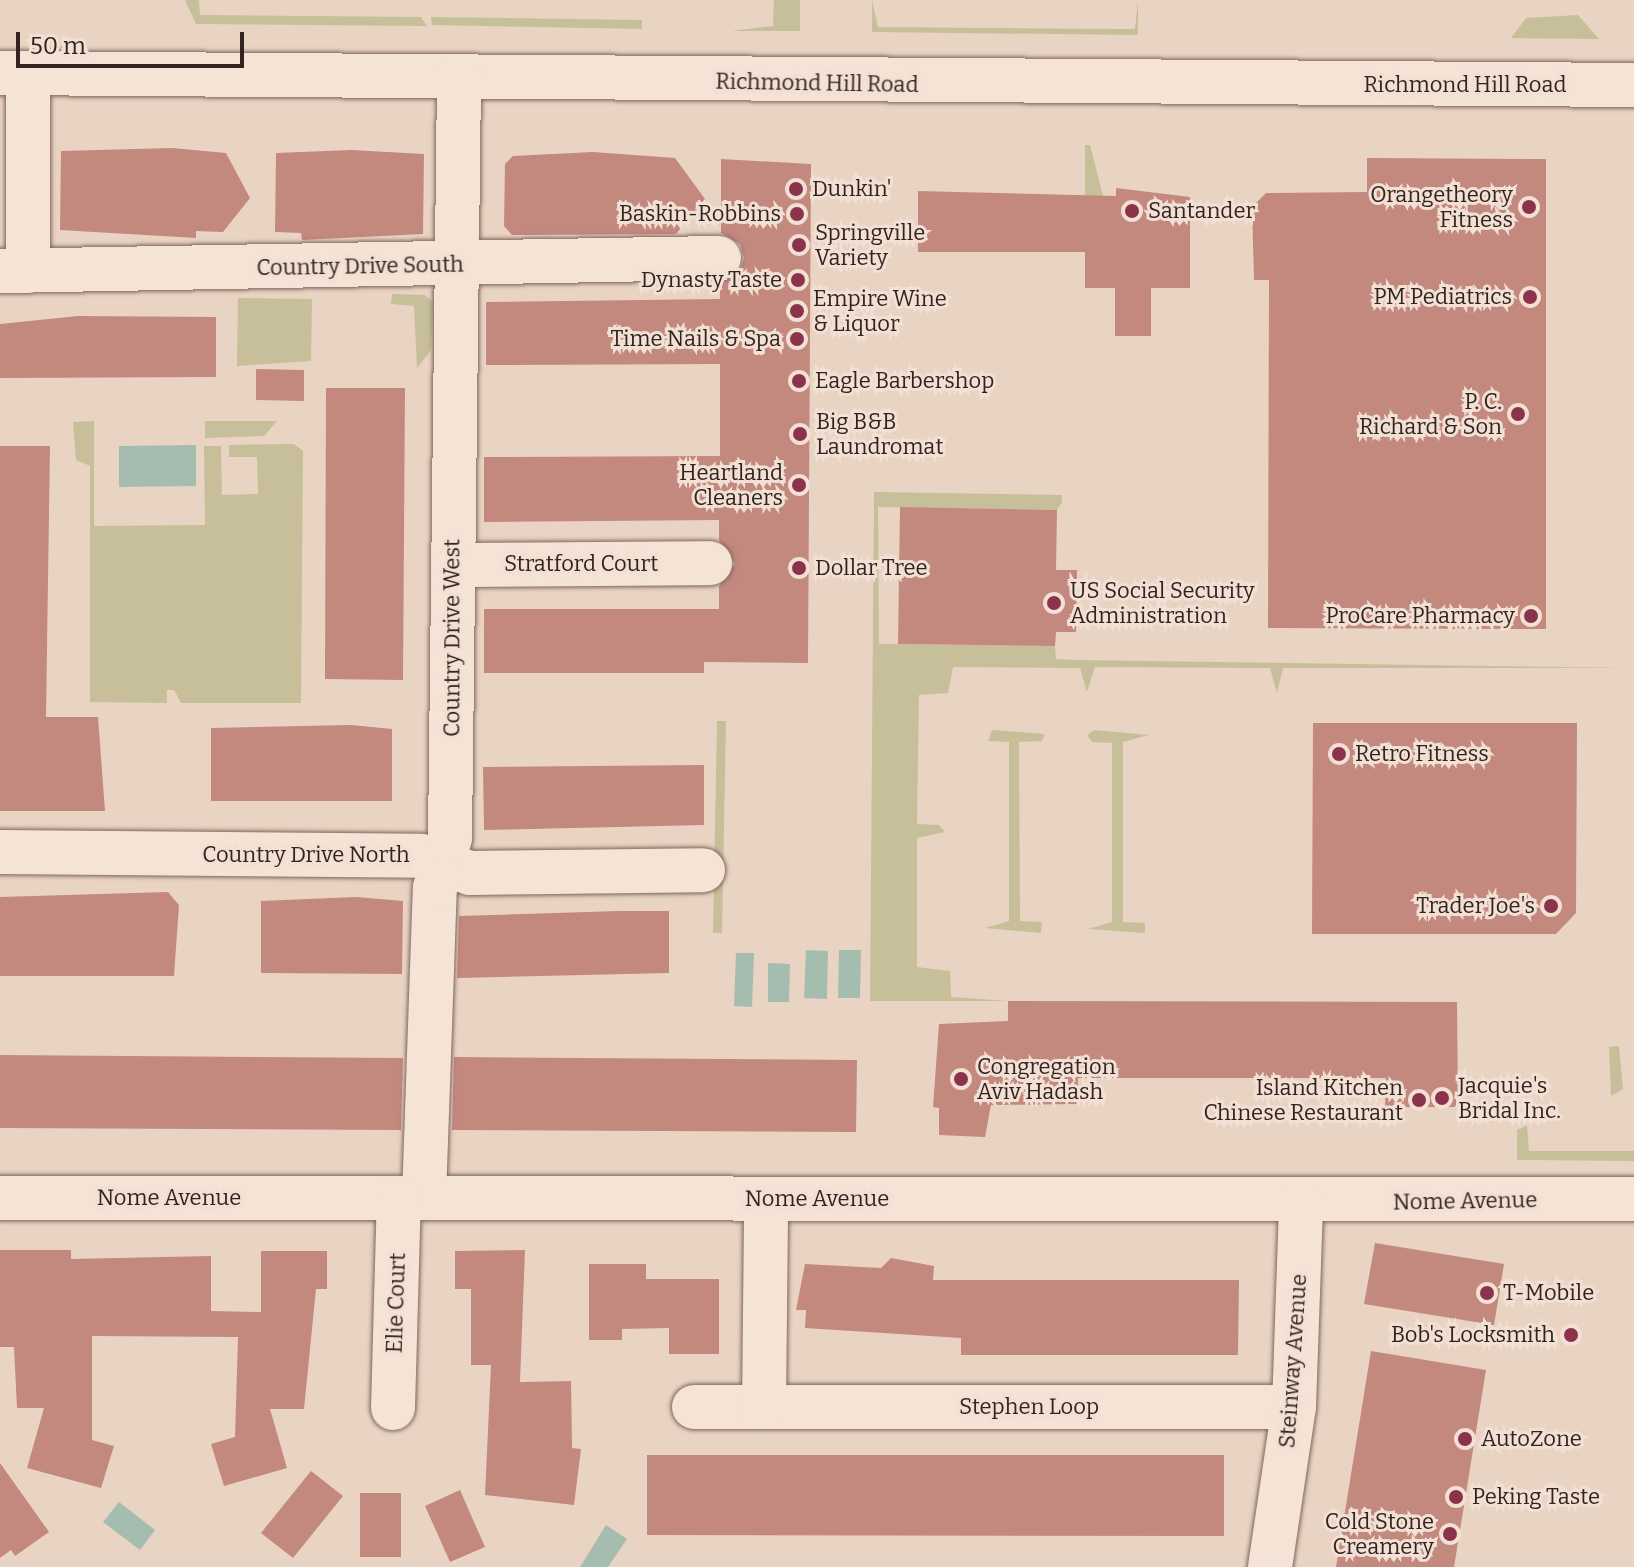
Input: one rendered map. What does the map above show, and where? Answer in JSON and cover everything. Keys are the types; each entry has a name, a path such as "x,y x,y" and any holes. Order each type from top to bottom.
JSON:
{"street":[{"name":"Richmond Hill Road","path":"14,74 1634,85"},
{"path":"14,74 14,271"},
{"name":"Country Drive West","path":"412,1198 441,860 450,838 459,76"},
{"name":"Country Drive South","path":"14,271 719,258"},
{"name":"Stratford Court","path":"453,565 710,563"},
{"name":"Country Drive North","path":"0,852 441,860 470,873 703,870"},
{"name":"Nome Avenue","path":"0,1198 1301,1202 1634,1199"},
{"name":"Elie Court","path":"393,1408 412,1198"},
{"path":"764,1407 766,1199"},
{"name":"Steinway Avenue","path":"1270,1567 1294,1407 1301,1202"},
{"name":"Stephen Loop","path":"694,1407 1294,1407"}],"shaded area":[{"path":"185,0 199,0 200,15 421,17 427,26 196,24"},
{"path":"774,0 800,0 800,31 731,31 773,26"},
{"path":"872,0 878,27 1135,29 1138,0 1138,35 872,32"},
{"path":"1578,15 1599,39 1511,38 1526,18"},
{"path":"431,17 642,20 642,29 432,25"},
{"path":"1085,145 1090,145 1103,196 1085,196"},
{"path":"392,294 425,295 433,302 431,350 417,368 414,306 391,304"},
{"path":"238,298 312,299 311,361 237,366"},
{"path":"94,421 94,526 205,525 204,446 221,446 222,495 258,494 257,457 229,457 229,445 294,444 303,451 301,703 181,703 174,690 167,690 167,703 90,702 90,466 76,460 73,422"},
{"path":"205,421 277,421 264,436 205,438"},
{"path":"196,445 196,486 119,487 119,446"},
{"path":"874,492 1062,495 1057,510 878,507 879,644 1055,646 1056,659 1076,660 1634,668 1283,668 1277,693 1270,668 1095,667 1087,692 1080,668 953,667 948,693 919,695 917,824 939,825 945,832 917,838 917,967 950,971 951,997 1008,1001 870,1001"},
{"path":"717,721 726,721 722,933 713,933"},
{"path":"992,730 1045,734 1042,741 1019,742 1020,921 1042,922 1041,933 985,928 1009,921 1009,742 988,741"},
{"path":"1094,730 1149,735 1123,742 1123,922 1145,923 1145,933 1088,929 1112,922 1112,743 1092,742 1087,735"},
{"path":"806,950 828,951 827,999 804,998"},
{"path":"839,950 861,950 860,998 838,998"},
{"path":"736,953 754,953 752,1007 734,1006"},
{"path":"768,963 790,964 789,1002 768,1002"},
{"path":"1619,1046 1623,1089 1611,1096 1609,1047"},
{"path":"1527,1125 1529,1151 1634,1151 1634,1161 1517,1160 1517,1130"},
{"path":"119,1502 155,1530 140,1550 103,1522"},
{"path":"606,1525 627,1539 608,1567 580,1567"}],"building":[{"path":"172,148 226,153 250,198 223,232 196,231 196,238 60,230 61,151"},
{"path":"351,150 424,154 423,234 302,240 301,233 275,232 276,153"},
{"path":"593,152 675,158 705,199 676,234 512,235 504,226 505,164 513,156"},
{"path":"1367,158 1546,159 1546,629 1268,628 1269,280 1254,280 1252,207 1266,193 1367,192"},
{"path":"721,159 811,164 808,663 704,662 704,673 484,673 484,609 719,609 719,586 735,564 719,540 719,520 484,522 484,457 720,456 720,364 486,365 486,302 720,299 720,283 740,271 744,258 740,244 721,233"},
{"path":"1116,188 1190,197 1190,288 1151,288 1151,336 1115,336 1115,288 1085,288 1085,252 918,252 918,191 1116,196"},
{"path":"78,316 216,317 216,377 0,378 0,324"},
{"path":"256,369 304,370 304,401 256,400"},
{"path":"326,388 405,388 403,680 325,679"},
{"path":"0,446 50,446 46,717 98,717 105,811 0,811"},
{"path":"900,507 1057,510 1056,570 1077,570 1076,632 1056,632 1055,646 898,644"},
{"path":"1313,723 1577,723 1576,913 1556,934 1312,934"},
{"path":"351,725 392,729 392,801 211,801 211,728"},
{"path":"704,765 704,825 484,830 483,767"},
{"path":"168,892 179,905 174,976 0,976 0,897"},
{"path":"356,897 403,901 402,974 261,973 261,901"},
{"path":"669,911 669,973 457,978 459,916"},
{"path":"1008,1001 1457,1002 1458,1107 1385,1107 1386,1078 1078,1078 1078,1104 991,1105 985,1137 939,1135 939,1108 933,1107 939,1024 1008,1021"},
{"path":"0,1055 403,1058 401,1130 0,1128"},
{"path":"454,1057 857,1060 856,1132 452,1130"},
{"path":"1375,1243 1504,1264 1494,1325 1364,1304"},
{"path":"0,1250 71,1250 71,1259 211,1256 211,1311 261,1312 261,1251 327,1251 327,1289 316,1289 304,1409 270,1409 287,1468 224,1486 211,1444 235,1437 238,1337 92,1336 92,1440 114,1446 101,1488 27,1468 44,1408 17,1408 14,1347 0,1347"},
{"path":"525,1250 520,1382 571,1381 572,1448 581,1449 574,1505 485,1495 491,1365 471,1365 471,1289 455,1289 455,1251"},
{"path":"891,1258 934,1266 933,1280 1239,1280 1238,1355 961,1355 961,1338 805,1328 806,1310 796,1310 805,1264 881,1268"},
{"path":"589,1264 646,1264 646,1279 719,1279 719,1354 669,1354 669,1328 622,1329 622,1340 589,1340"},
{"path":"1371,1351 1486,1370 1454,1567 1336,1567"},
{"path":"647,1455 1224,1455 1224,1536 647,1535"},
{"path":"0,1463 49,1532 15,1556 11,1550 0,1558"},
{"path":"311,1471 343,1496 293,1558 261,1533"},
{"path":"460,1490 485,1547 450,1562 425,1506"},
{"path":"360,1493 401,1493 401,1557 360,1557"}],"place":[{"name":"Dunkin'","path":"796,189"},
{"name":"Orangetheory Fitness","path":"1529,207"},
{"name":"Santander","path":"1132,211"},
{"name":"Baskin-Robbins","path":"797,214"},
{"name":"Springville Variety","path":"799,245"},
{"name":"Dynasty Taste","path":"798,280"},
{"name":"PM Pediatrics","path":"1530,297"},
{"name":"Empire Wine & Liquor","path":"797,311"},
{"name":"Time Nails & Spa","path":"797,339"},
{"name":"Eagle Barbershop","path":"799,381"},
{"name":"P. C. Richard & Son","path":"1518,414"},
{"name":"Big B&B Laundromat","path":"800,434"},
{"name":"Heartland Cleaners","path":"799,485"},
{"name":"Dollar Tree","path":"799,568"},
{"name":"US Social Security Administration","path":"1054,603"},
{"name":"ProCare Pharmacy","path":"1531,616"},
{"name":"Retro Fitness","path":"1339,754"},
{"name":"Trader Joe's","path":"1551,906"},
{"name":"Congregation Aviv Hadash","path":"961,1079"},
{"name":"Jacquie's Bridal Inc.","path":"1442,1098"},
{"name":"Island Kitchen Chinese Restaurant","path":"1419,1100"},
{"name":"T-Mobile","path":"1487,1293"},
{"name":"Bob's Locksmith","path":"1571,1335"},
{"name":"AutoZone","path":"1465,1439"},
{"name":"Peking Taste","path":"1456,1497"},
{"name":"Cold Stone Creamery","path":"1450,1534"}]}
